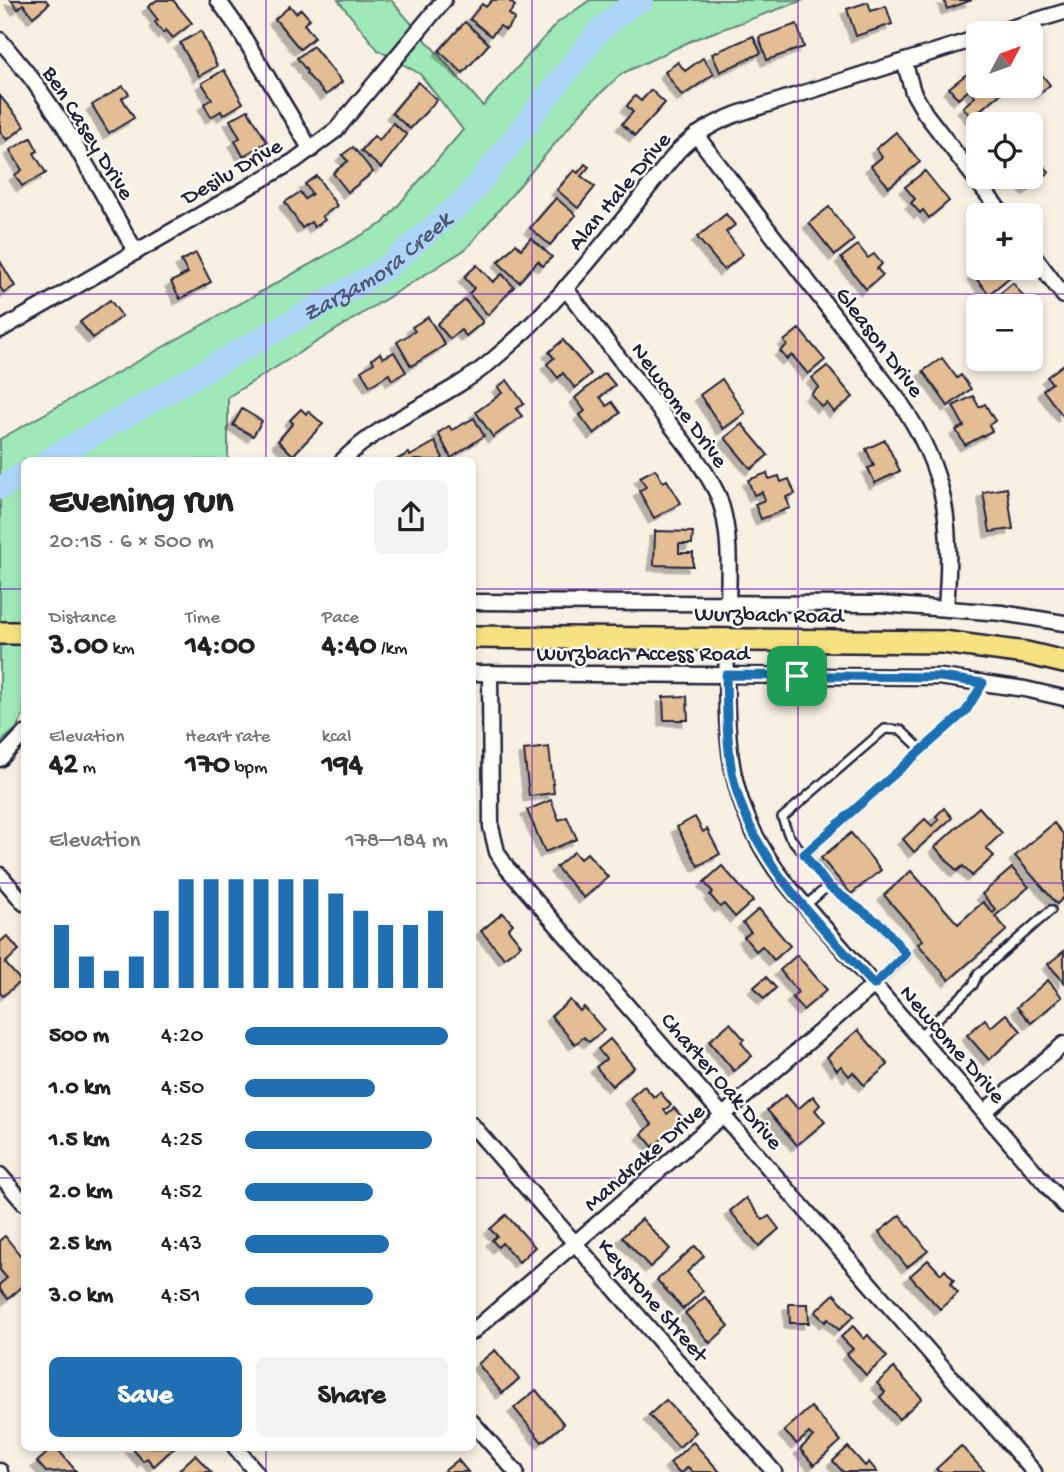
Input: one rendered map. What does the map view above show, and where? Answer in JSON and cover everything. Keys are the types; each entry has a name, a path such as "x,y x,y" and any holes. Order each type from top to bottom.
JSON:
{"main road":[{"path":"0,633 21,633"},
{"name":"Wurzbach Road","path":"476,638 943,642 1026,653 1064,662"}],"street":[{"path":"218,0 238,28 311,150"},
{"name":"Desilu Drive","path":"0,330 311,150 346,118 444,0"},
{"path":"1034,21 1064,12"},
{"name":"Ben Casey Drive","path":"0,40 64,124 136,251"},
{"name":"Alan Hale Drive","path":"346,457 372,434 472,377 524,332 565,288 678,151 696,135 726,118 966,42"},
{"path":"904,61 913,92 925,113 994,203"},
{"name":"Gleason Drive","path":"696,135 900,402 926,446 943,496 948,522 950,548 946,607"},
{"path":"1043,268 1064,296"},
{"name":"Newcome Drive","path":"565,288 694,455 713,485 723,512 729,548 728,603"},
{"path":"476,602 880,604 946,607 1064,623"},
{"name":"Newcome Drive","path":"727,639 728,748 739,800 761,849 776,871 1064,1205"},
{"name":"Wurzbach Access Road","path":"476,673 940,677 1024,689 1064,698"},
{"name":"Charter Oak Drive","path":"490,673 491,827 497,852 507,868 1034,1472"},
{"path":"0,759 21,737"},
{"path":"0,875 21,900"},
{"name":"Mandrake Drive","path":"476,1329 874,985"},
{"path":"984,1112 1064,1044"},
{"name":"Keystone Street","path":"476,1130 774,1472"},
{"path":"0,1175 21,1200"},
{"path":"476,1427 516,1472"},
{"path":"238,1451 256,1472"}],"lane":[{"path":"804,854 966,711 983,683"},
{"path":"874,985 906,954 883,926 828,886 789,836 782,818 885,729 901,730 922,750"},
{"path":"806,906 828,886"},
{"path":"918,1037 973,985 978,974 1051,911"}],"green space":[{"path":"338,0 391,0 483,106 557,23 590,0 804,0 695,39 621,74 585,108 466,249 228,397 228,457 21,457 21,720 16,729 0,743 0,439 383,223 463,130 420,74 378,50"}],"building":[{"path":"11,0 46,0 49,4 33,17 23,4 18,9"},
{"path":"157,0 173,0 192,23 173,38 166,30 163,33 155,22 158,20 148,7"},
{"path":"492,0 508,0 515,6 509,14 515,19 506,30 500,26 491,36 470,19 482,4 486,7"},
{"path":"944,0 972,0 947,9"},
{"path":"868,2 871,11 886,6 892,24 856,36 847,9"},
{"path":"290,6 296,13 301,9 310,19 304,24 315,37 300,49 275,19"},
{"path":"465,22 489,44 463,73 439,51"},
{"path":"797,24 804,47 767,60 759,37"},
{"path":"201,31 217,66 199,76 180,43"},
{"path":"753,36 761,53 720,72 712,54"},
{"path":"313,46 342,82 326,95 306,73 297,58"},
{"path":"703,58 714,74 682,96 665,72 678,62 685,71"},
{"path":"224,70 243,103 223,115 221,111 211,117 204,104 212,99 202,83"},
{"path":"966,75 966,92 958,99 949,88"},
{"path":"1043,76 1050,85 1043,90"},
{"path":"418,82 437,100 410,129 392,113"},
{"path":"123,86 129,94 122,98 134,118 109,133 92,105"},
{"path":"651,90 665,103 635,136 622,124 633,112 627,106 635,96 641,101"},
{"path":"0,96 25,126 7,140 0,131"},
{"path":"974,98 995,98 977,112 967,112 963,107"},
{"path":"248,110 267,142 243,156 235,141 240,138 230,120"},
{"path":"393,123 407,135 381,168 361,151 374,136 379,141"},
{"path":"896,132 920,162 889,187 871,166 882,157 876,149"},
{"path":"31,138 38,151 34,153 46,173 22,186 15,175 22,170 10,150"},
{"path":"353,147 373,172 348,192 333,173 348,161 342,155"},
{"path":"585,164 589,167 581,176 595,187 578,208 557,190 574,170 578,173"},
{"path":"1043,164 1049,172 1043,177"},
{"path":"925,171 949,201 929,218 923,210 920,213 911,203 915,199 905,187"},
{"path":"317,176 337,206 322,216 325,220 314,227 311,222 302,228 285,202 300,192 305,199 312,194 305,184"},
{"path":"556,198 576,215 550,245 530,228"},
{"path":"829,207 854,240 835,255 809,223"},
{"path":"726,214 735,225 726,232 743,254 724,270 697,237"},
{"path":"531,238 552,257 543,266 538,261 519,282 498,262 516,244 521,249"},
{"path":"858,245 868,258 874,254 882,264 877,269 883,275 866,289 841,258"},
{"path":"196,253 211,282 180,299 171,282 188,273 181,261"},
{"path":"0,261 15,286 4,293 0,287"},
{"path":"477,265 493,282 502,274 514,287 488,315 469,294 474,288 464,277"},
{"path":"977,280 1006,280 989,294"},
{"path":"1013,283 1022,294 999,294"},
{"path":"110,300 122,316 93,338 80,322"},
{"path":"465,300 483,322 466,336 461,330 450,339 437,324"},
{"path":"428,317 445,345 411,366 397,342 415,331 412,327"},
{"path":"799,329 825,360 808,374 792,355 787,359 780,351 787,345 784,341"},
{"path":"563,340 591,374 575,388 563,373 558,378 547,364 554,358 549,352"},
{"path":"394,352 406,372 392,380 389,374 370,386 361,371 374,363 372,359 380,353 383,358"},
{"path":"942,358 957,378 961,375 971,389 948,406 923,371"},
{"path":"1064,364 1063,416 1043,390 1052,383 1047,377"},
{"path":"827,366 853,397 834,412 827,403 822,407 811,394 819,387 812,378"},
{"path":"605,373 615,385 600,397 607,406 612,402 620,413 594,434 580,415 585,411 575,398"},
{"path":"722,379 745,413 723,429 700,395"},
{"path":"507,380 524,404 516,409 522,416 493,437 476,412 502,393 498,387"},
{"path":"973,396 979,407 985,404 995,421 989,425 992,431 965,445 956,430 964,426 953,406"},
{"path":"242,409 262,421 253,436 233,425"},
{"path":"301,409 306,414 308,411 323,424 293,455 278,441 293,423 290,420"},
{"path":"474,418 484,436 450,457 438,433 449,426 452,430"},
{"path":"742,424 768,455 751,469 725,438"},
{"path":"885,440 900,471 875,483 868,468 874,466 866,449"},
{"path":"435,442 442,457 402,457 409,453 410,456"},
{"path":"655,469 663,482 667,480 681,503 654,518 639,491 646,487 640,477"},
{"path":"767,473 769,479 779,476 781,482 789,479 795,494 786,497 790,508 761,519 755,504 765,500 762,492 754,495 748,480"},
{"path":"1007,488 1013,529 990,532 983,492"},
{"path":"655,531 693,532 692,544 679,544 679,553 693,553 693,566 654,565"},
{"path":"687,696 688,720 664,720 663,697"},
{"path":"549,747 554,793 529,796 524,750"},
{"path":"551,800 559,820 567,817 577,839 545,852 527,810"},
{"path":"979,807 1002,833 986,848 994,856 972,876 963,866 957,871 935,847"},
{"path":"944,808 952,818 914,852 903,839 925,819 932,826 939,820 936,816"},
{"path":"695,817 703,832 707,829 720,854 698,866 677,827"},
{"path":"1054,823 1064,835 1064,897 1057,904 1015,856"},
{"path":"851,833 881,870 851,894 821,858"},
{"path":"574,852 580,859 587,853 608,877 584,898 556,867"},
{"path":"722,866 753,901 735,917 724,904 720,907 710,895 713,892 704,882"},
{"path":"1012,868 1029,887 995,916 1007,930 949,980 918,944 923,940 884,895 911,871 958,924 983,902 993,913 996,910 982,894"},
{"path":"759,909 790,946 774,960 762,946 756,951 744,937 751,932 743,923"},
{"path":"503,913 513,924 508,929 521,945 504,958 481,931"},
{"path":"7,936 19,950 5,963 21,981 3,996 0,993 0,942"},
{"path":"1064,951 1064,982 1048,964"},
{"path":"797,955 827,990 803,1010 792,997 798,992 780,970"},
{"path":"766,977 776,988 764,999 754,987"},
{"path":"1048,980 1062,997 1031,1023 1017,1007"},
{"path":"570,1000 580,1011 584,1007 604,1030 589,1042 584,1037 575,1044 551,1016"},
{"path":"1006,1014 1021,1031 989,1060 967,1035 985,1019 991,1027"},
{"path":"730,1023 744,1039 741,1042 752,1056 734,1071 709,1041"},
{"path":"858,1030 888,1065 864,1085 853,1072 849,1076 841,1066 837,1070 827,1057"},
{"path":"610,1039 634,1067 612,1086 596,1067 606,1059 598,1049"},
{"path":"644,1086 654,1097 660,1092 671,1105 664,1110 667,1114 674,1108 684,1119 653,1147 642,1134 652,1124 630,1098"},
{"path":"786,1095 798,1109 813,1096 820,1105 815,1110 825,1122 797,1145 767,1110"},
{"path":"746,1198 763,1220 769,1216 779,1229 759,1246 730,1211"},
{"path":"506,1215 535,1247 519,1262 502,1243 498,1247 492,1240 497,1236 490,1229"},
{"path":"900,1215 928,1251 907,1267 879,1232"},
{"path":"642,1219 670,1249 650,1267 622,1237"},
{"path":"5,1236 21,1256 21,1288 8,1299 0,1289 0,1284 7,1278 0,1270 0,1240"},
{"path":"695,1246 704,1256 687,1272 703,1291 683,1309 657,1280"},
{"path":"928,1260 941,1274 945,1270 954,1280 950,1284 958,1293 940,1309 910,1276"},
{"path":"834,1294 854,1316 839,1330 828,1319 825,1322 815,1312"},
{"path":"705,1297 729,1326 710,1343 685,1313"},
{"path":"789,1304 808,1304 809,1323 790,1323"},
{"path":"853,1326 864,1339 868,1335 887,1357 866,1375 847,1354 853,1349 841,1337"},
{"path":"495,1350 519,1379 502,1393 478,1364"},
{"path":"894,1368 922,1398 899,1419 880,1397 885,1392 877,1383"},
{"path":"536,1390 564,1424 542,1442 514,1408"},
{"path":"666,1400 696,1432 679,1447 649,1415"},
{"path":"811,1407 841,1441 814,1465 800,1449 813,1437 809,1433 797,1444 784,1431"},
{"path":"693,1442 720,1472 693,1472 688,1467 683,1472 678,1472 670,1463"},
{"path":"961,1446 985,1472 939,1472 936,1469"},
{"path":"848,1447 865,1466 869,1462 877,1472 843,1472 833,1461"},
{"path":"49,1451 59,1451 76,1471 46,1472 37,1462"},
{"path":"134,1451 171,1451 154,1466 147,1458 143,1461"},
{"path":"195,1455 211,1472 183,1472 180,1469"},
{"path":"458,1460 468,1472 443,1472"}],"waterway":[{"name":"Zarzamora Creek","path":"53,457 386,268 467,198 600,30 632,4 642,0"},
{"name":"Zarzamora Creek","path":"0,488 21,476"}],"route":[{"path":"726,675 797,676 940,677 983,683 966,711 804,854 828,886 883,926 906,954 874,985 790,888 761,849 739,800 732,774 728,748 726,675"}]}
